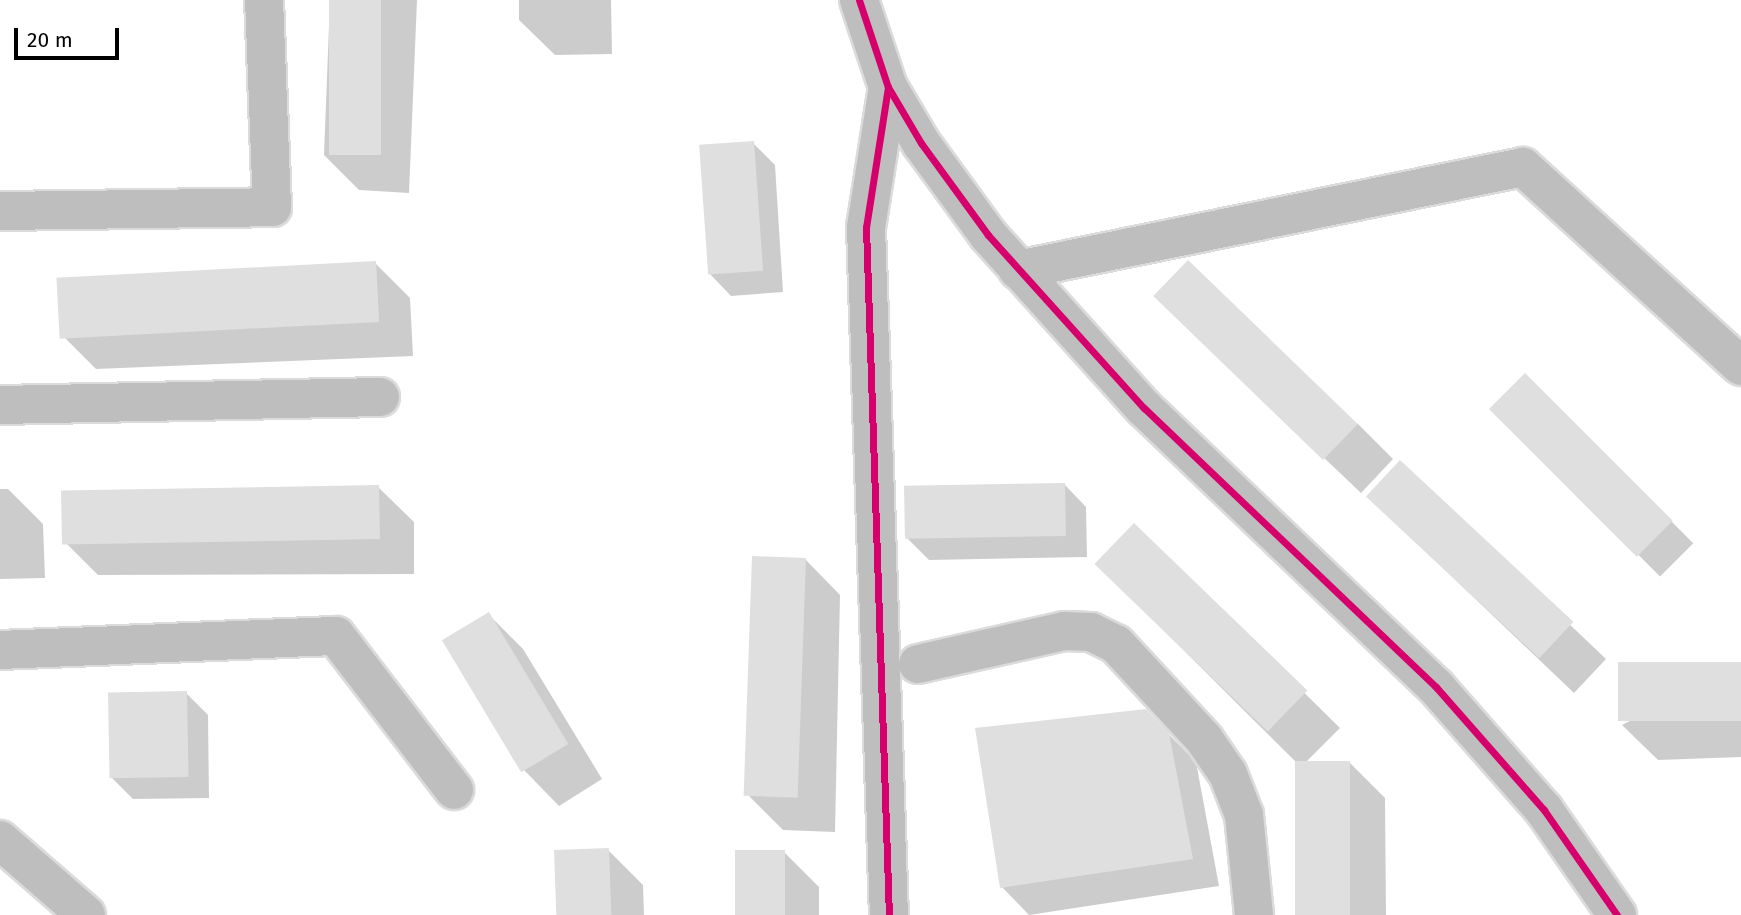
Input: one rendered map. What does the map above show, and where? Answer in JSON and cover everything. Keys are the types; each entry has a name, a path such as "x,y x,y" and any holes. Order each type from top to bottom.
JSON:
{"street":[{"path":"0,211 272,207 264,0"},
{"path":"859,0 888,87 957,195 1018,270 1144,408 1446,697 1544,810 1617,915"},
{"path":"888,87 866,227 889,915"},
{"path":"1018,270 1523,167 1741,366"},
{"path":"0,405 380,397"},
{"path":"918,664 1064,631 1091,632 1116,643 1204,739 1228,774 1244,815 1254,915"},
{"path":"0,650 336,636 454,790"},
{"path":"0,840 86,915"}],"building":[{"path":"329,0 381,0 381,155 329,155"},
{"path":"754,141 763,271 708,275 699,145"},
{"path":"1188,260 1358,424 1323,460 1153,296"},
{"path":"376,261 379,322 60,339 56,278"},
{"path":"1525,373 1673,521 1637,557 1489,409"},
{"path":"1400,460 1573,622 1539,658 1366,497"},
{"path":"1065,483 1066,536 905,539 904,486"},
{"path":"379,485 380,539 62,545 61,491"},
{"path":"1134,523 1307,690 1268,731 1094,564"},
{"path":"752,556 806,558 798,798 744,796"},
{"path":"489,612 568,744 521,772 442,640"},
{"path":"1618,662 1741,662 1741,721 1618,721"},
{"path":"187,691 189,777 110,778 108,692"},
{"path":"1146,709 1169,733 1193,859 1000,888 975,728"},
{"path":"1295,761 1350,761 1350,915 1295,915"},
{"path":"609,848 611,915 556,915 554,850"},
{"path":"735,850 785,850 785,915 735,915"}],"cycle path":[{"path":"859,0 888,87 921,143 988,235 1144,408 1436,687 1544,810 1617,915"},
{"path":"888,87 866,227 889,915"}]}
